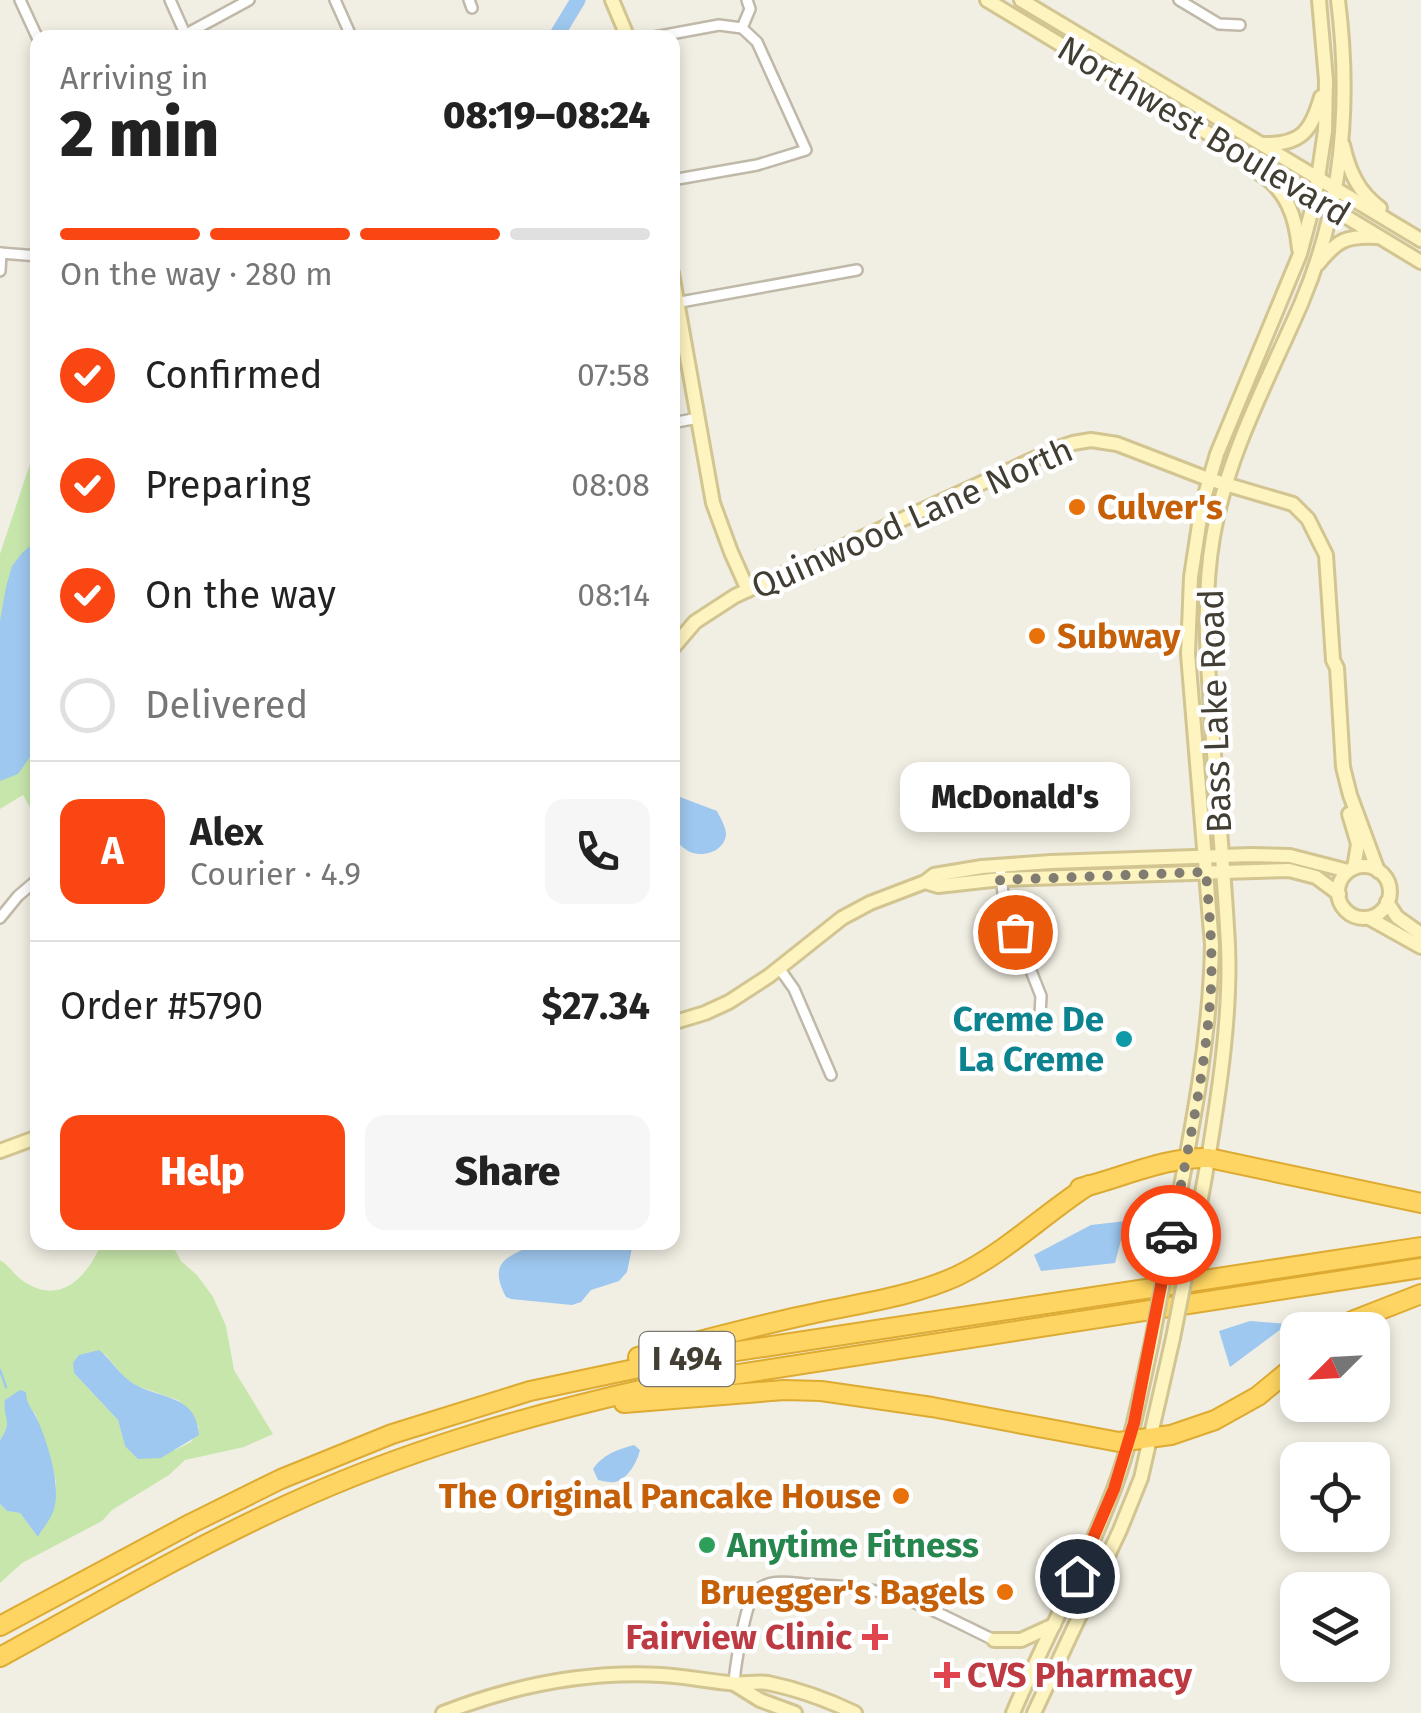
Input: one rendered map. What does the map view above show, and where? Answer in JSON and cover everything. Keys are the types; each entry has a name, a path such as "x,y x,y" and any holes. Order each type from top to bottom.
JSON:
{"highway":[{"path":"444,1416 540,1382 884,1298 959,1275 1090,1186 1150,1165 1209,1158 1421,1203"},
{"name":"I 494","path":"0,1626 239,1498 444,1416 530,1391 672,1362 1421,1247"},
{"name":"I 494","path":"0,1656 288,1504 470,1434 559,1408 649,1388 1421,1268"},
{"path":"1375,1312 1421,1294"},
{"path":"1390,1318 1421,1304"},
{"path":"559,1408 821,1390 1119,1442 1172,1436 1215,1420 1258,1396 1280,1377"},
{"path":"1258,1396 1280,1392"}],"main road":[{"path":"612,0 625,30"},
{"name":"Northwest Boulevard","path":"987,0 1421,262"},
{"path":"1008,0 1082,45 1102,50"},
{"name":"Northwest Boulevard","path":"1021,0 1421,240"},
{"name":"Bass Lake Road","path":"1013,1713 1106,1510 1129,1440 1188,1158 1204,1052 1212,945 1188,632 1191,577 1208,480 1300,254 1316,198 1325,132 1326,80 1318,0"},
{"name":"Bass Lake Road","path":"1034,1713 1142,1478 1209,1158 1229,1009 1205,616 1212,538 1225,485 1273,363 1302,302 1331,207 1342,139 1345,71 1338,0"},
{"path":"1260,144 1284,143 1303,135 1312,124 1326,80"},
{"path":"1185,119 1196,134 1267,178 1281,192 1294,218 1300,254"},
{"path":"1342,139 1349,169 1365,195 1421,232"},
{"path":"1314,270 1342,240 1379,237"},
{"path":"680,328 713,503 748,590"},
{"name":"Quinwood Lane North","path":"680,640 716,606 1073,443 1091,440 1117,444 1208,480 1292,504 1308,519 1326,556 1333,660 1337,668 1339,764"},
{"path":"1339,764 1341,790 1358,844 1351,869 1340,882 1342,905 1355,917 1368,918 1421,948"},
{"path":"1339,764 1378,871 1389,890 1388,902 1368,918"},
{"path":"680,1020 729,1002 853,912 926,882 934,875 1222,864 1250,855 1290,856 1378,871"},
{"path":"1222,864 1235,872 1302,872 1339,894"},
{"path":"1388,902 1397,917 1421,934"},
{"path":"0,1151 30,1139"},
{"path":"994,1640 1027,1638 1054,1625"},
{"path":"443,1713 478,1699 557,1680 659,1675 734,1684 763,1682 814,1696 855,1713"},
{"path":"734,1684 760,1700 796,1713"}],"street":[{"path":"20,0 34,30"},
{"path":"170,0 182,30"},
{"path":"195,30 249,0"},
{"path":"335,0 348,30"},
{"path":"742,28 750,9 747,0"},
{"path":"1179,0 1219,24 1240,25"},
{"path":"680,33 720,26 742,28 751,34 806,150 757,166 680,179"},
{"path":"0,271 1,253 30,255"},
{"path":"680,302 857,270"},
{"path":"680,421 698,418"},
{"path":"1000,873 1008,914 1042,996 1040,1015"},
{"path":"0,918 30,886"},
{"path":"778,968 794,989 831,1076"},
{"path":"734,1684 750,1604 754,1594 770,1583 884,1592 994,1640"}],"green space":[{"path":"30,464 30,808 23,795 0,809 0,554"},
{"path":"98,1250 175,1250 213,1297 226,1326 234,1370 273,1434 244,1447 185,1460 102,1521 22,1563 0,1583 0,1504 7,1511 20,1513 38,1537 51,1510 56,1481 36,1415 26,1403 4,1406 7,1424 0,1440 0,1260 23,1281 49,1291 72,1284","holes":["105,1354 137,1386 178,1400 187,1408 199,1427 191,1442 175,1450 125,1446 118,1420 74,1373"]}],"water":[{"path":"30,546 30,757 18,774 0,781 0,621 12,566"},
{"path":"680,797 717,811 726,834 719,848 709,853 680,844"},
{"path":"1126,1221 1115,1263 1041,1271 1034,1255 1091,1225"},
{"path":"523,1250 632,1250 627,1272 619,1281 591,1290 581,1302 572,1305 506,1297 499,1275 509,1257"},
{"path":"1250,1321 1280,1323 1280,1330 1230,1367 1219,1331"},
{"path":"99,1350 134,1384 184,1405 197,1422 199,1435 161,1458 138,1459 125,1446 118,1420 74,1373 73,1363 79,1355"},
{"path":"20,1390 26,1392 42,1430 55,1476 54,1509 38,1537 20,1513 7,1511 0,1504 0,1440 7,1423 5,1400"},
{"path":"634,1445 640,1450 628,1474 615,1482 598,1480 593,1469 601,1460"}],"waterway":[{"path":"560,30 578,0"},
{"path":"0,1370 6,1387"}],"way so far":[{"path":"1015,932 1000,880 1206,872 1212,945 1208,1020 1190,1144 1171,1235"}],"place":[{"name":"Culver's","path":"1077,507"},
{"name":"Subway","path":"1037,636"},
{"name":"McDonald's","path":"1015,932"},
{"name":"Creme De La Creme","path":"1124,1039"},
{"name":"The Original Pancake House","path":"901,1496"},
{"name":"Anytime Fitness","path":"707,1545"},
{"name":"Bruegger's Bagels","path":"1005,1592"},
{"name":"Fairview Clinic","path":"875,1637"},
{"name":"CVS Pharmacy","path":"947,1675"}],"route":[{"path":"1077,1576 1114,1489 1134,1423 1171,1235"}]}
